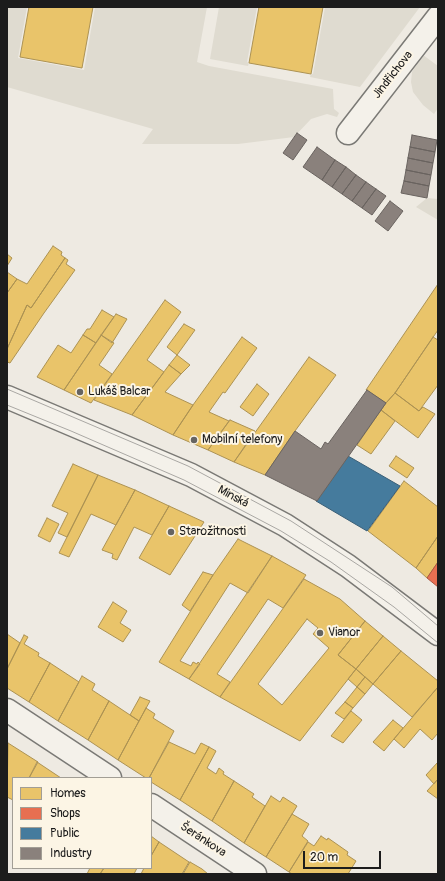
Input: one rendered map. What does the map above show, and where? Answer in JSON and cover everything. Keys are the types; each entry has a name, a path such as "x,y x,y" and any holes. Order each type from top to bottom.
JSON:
{"street":[{"name":"Jindřichova","path":"348,133 438,17"},
{"name":"Minská","path":"7,397 191,475 285,525 348,566 438,634"},
{"path":"7,710 108,777"},
{"name":"Šeránkova","path":"152,806 255,874"}],"shaded area":[{"path":"7,7 27,7 18,58 84,70 95,7 207,7 197,62 209,66 333,89 334,109 339,113 337,117 327,114 311,119 294,137 238,144 142,144 153,129 7,87"},
{"path":"219,7 257,7 247,62 249,63 248,66 210,59"},
{"path":"325,7 420,7 360,87 310,77 311,74 313,74"},
{"path":"423,55 438,66 438,108 434,114 423,105 413,92 411,82 412,72"},
{"path":"427,198 438,199 438,220 416,207"}],"building: Homes":[{"path":"29,7 93,7 82,68 20,57"},
{"path":"259,7 323,7 311,74 249,63"},
{"path":"53,246 62,252 61,255 65,258 31,308 27,305 7,349 7,293 17,279 27,284"},
{"path":"7,254 12,258 7,266"},
{"path":"65,258 68,260 66,264 75,270 10,363 7,362 7,349 27,305 31,308"},
{"path":"7,272 17,279 7,293"},
{"path":"438,284 438,330 395,393 386,403 366,390"},
{"path":"165,300 181,312 147,360 164,372 132,415 94,400"},
{"path":"102,310 114,317 96,343 83,335 87,329 90,329"},
{"path":"116,314 127,319 112,343 101,335"},
{"path":"184,324 195,330 177,355 167,347"},
{"path":"83,335 96,343 64,390 37,377 58,345 71,353"},
{"path":"101,335 114,343 99,365 112,374 91,403 64,390"},
{"path":"242,337 257,348 225,393 223,392 209,412 229,421 208,450 173,435 193,405"},
{"path":"433,337 438,340 438,385 419,411 395,393"},
{"path":"177,355 190,365 181,374 169,365"},
{"path":"309,357 336,375 265,475 234,462"},
{"path":"169,365 181,374 165,392 193,405 173,435 132,415"},
{"path":"257,384 269,394 253,416 240,407"},
{"path":"395,393 419,411 423,407 435,414 418,438 381,410"},
{"path":"381,410 395,421 371,454 357,445"},
{"path":"230,420 255,431 234,462 208,450"},
{"path":"396,456 414,468 407,478 389,466"},
{"path":"73,464 98,475 67,537 58,533 68,513 52,506"},
{"path":"98,475 135,490 116,525 91,514 69,557 59,553"},
{"path":"404,481 438,507 438,536 416,568 368,531"},
{"path":"135,490 169,506 152,535 134,527 117,560 112,558 113,554 102,550"},
{"path":"169,506 204,522 170,575 139,558"},
{"path":"47,518 59,524 50,542 38,536"},
{"path":"438,536 438,562 427,578 416,568"},
{"path":"238,539 272,556 248,593 230,583 180,661 191,666 193,662 197,664 198,662 200,664 189,679 159,662 213,575"},
{"path":"272,556 306,575 283,608 268,599 217,674 230,682 220,697 189,679"},
{"path":"203,572 213,575 190,611 182,605"},
{"path":"304,579 340,599 365,621 338,655 356,669 300,741 220,697","holes":["307,619 318,628 313,634 329,648 282,705 258,684"]},
{"path":"113,602 127,611 120,623 131,630 123,642 98,627"},
{"path":"365,621 383,636 356,669 338,655"},
{"path":"7,634 20,643 7,669"},
{"path":"24,635 28,637 24,644 39,653 38,656 50,663 29,702 7,688 7,669"},
{"path":"383,636 401,651 373,684 356,669"},
{"path":"401,651 438,681 438,687 412,717 373,684"},
{"path":"50,663 79,682 58,721 29,702"},
{"path":"356,669 365,677 357,687 348,679"},
{"path":"82,676 95,684 92,690 109,701 88,740 58,721"},
{"path":"365,677 373,684 365,694 357,687"},
{"path":"357,687 365,694 353,708 345,702"},
{"path":"438,687 438,733 432,740 420,729 404,748 394,739"},
{"path":"140,697 150,701 139,721 130,715"},
{"path":"109,701 139,721 118,760 88,740"},
{"path":"345,702 353,708 344,719 335,713"},
{"path":"146,708 155,714 153,718 174,731 150,777 144,777 118,760"},
{"path":"351,711 362,720 343,743 331,736"},
{"path":"393,720 403,728 384,751 373,742"},
{"path":"169,742 195,754 201,743 209,747 180,800 152,783 152,777 150,777"},
{"path":"8,743 38,762 30,777 12,777 12,800 7,797"},
{"path":"209,747 216,751 207,768 216,774 219,768 224,772 223,774 234,781 212,821 180,800"},
{"path":"37,762 60,777 30,777"},
{"path":"438,762 438,779 434,784 426,775"},
{"path":"438,779 438,799 427,791"},
{"path":"234,781 254,794 252,797 265,806 244,843 212,821"},
{"path":"271,796 280,802 283,797 297,806 266,857 244,843"},
{"path":"292,814 309,824 302,836 308,841 289,872 266,857"},
{"path":"321,836 327,840 328,838 348,852 347,855 356,861 348,874 292,874 289,872 308,842 314,846"},
{"path":"152,837 159,842 152,854"},
{"path":"159,842 189,862 182,874 141,874 144,869 152,869 152,854"},
{"path":"190,862 202,869 208,874 183,874"},
{"path":"90,869 103,869 100,874 87,874"},
{"path":"103,869 136,869 134,874 100,874"}],"building: Shops":[{"path":"438,562 438,587 427,578"}],"building: Public":[{"path":"348,456 400,486 367,531 316,501"}],"building: Industry":[{"path":"297,133 307,140 293,160 283,153"},
{"path":"412,135 437,140 435,152 410,147"},
{"path":"317,147 335,160 322,180 303,167"},
{"path":"410,147 435,152 433,163 408,158"},
{"path":"408,158 433,163 431,175 406,170"},
{"path":"335,160 346,167 332,187 322,180"},
{"path":"346,167 356,175 342,194 332,187"},
{"path":"406,170 431,175 429,186 404,181"},
{"path":"356,175 366,182 352,201 342,194"},
{"path":"404,181 429,186 427,198 401,193"},
{"path":"366,182 376,189 362,208 352,201"},
{"path":"376,189 386,196 372,215 362,208"},
{"path":"390,201 403,211 388,231 375,221"},
{"path":"367,390 386,403 317,501 265,475 295,431 321,449 325,442 328,444"}],"tram line":[{"path":"7,389 188,466 291,521 392,587 438,626"},
{"path":"7,405 184,480 281,531 331,562 394,607 438,643"}],"place":[{"name":"Lukáš Balcar","path":"80,392"},
{"name":"Mobilní telefony","path":"194,440"},
{"name":"Starožitnosti","path":"171,532"},
{"name":"Vianor","path":"320,633"}]}
